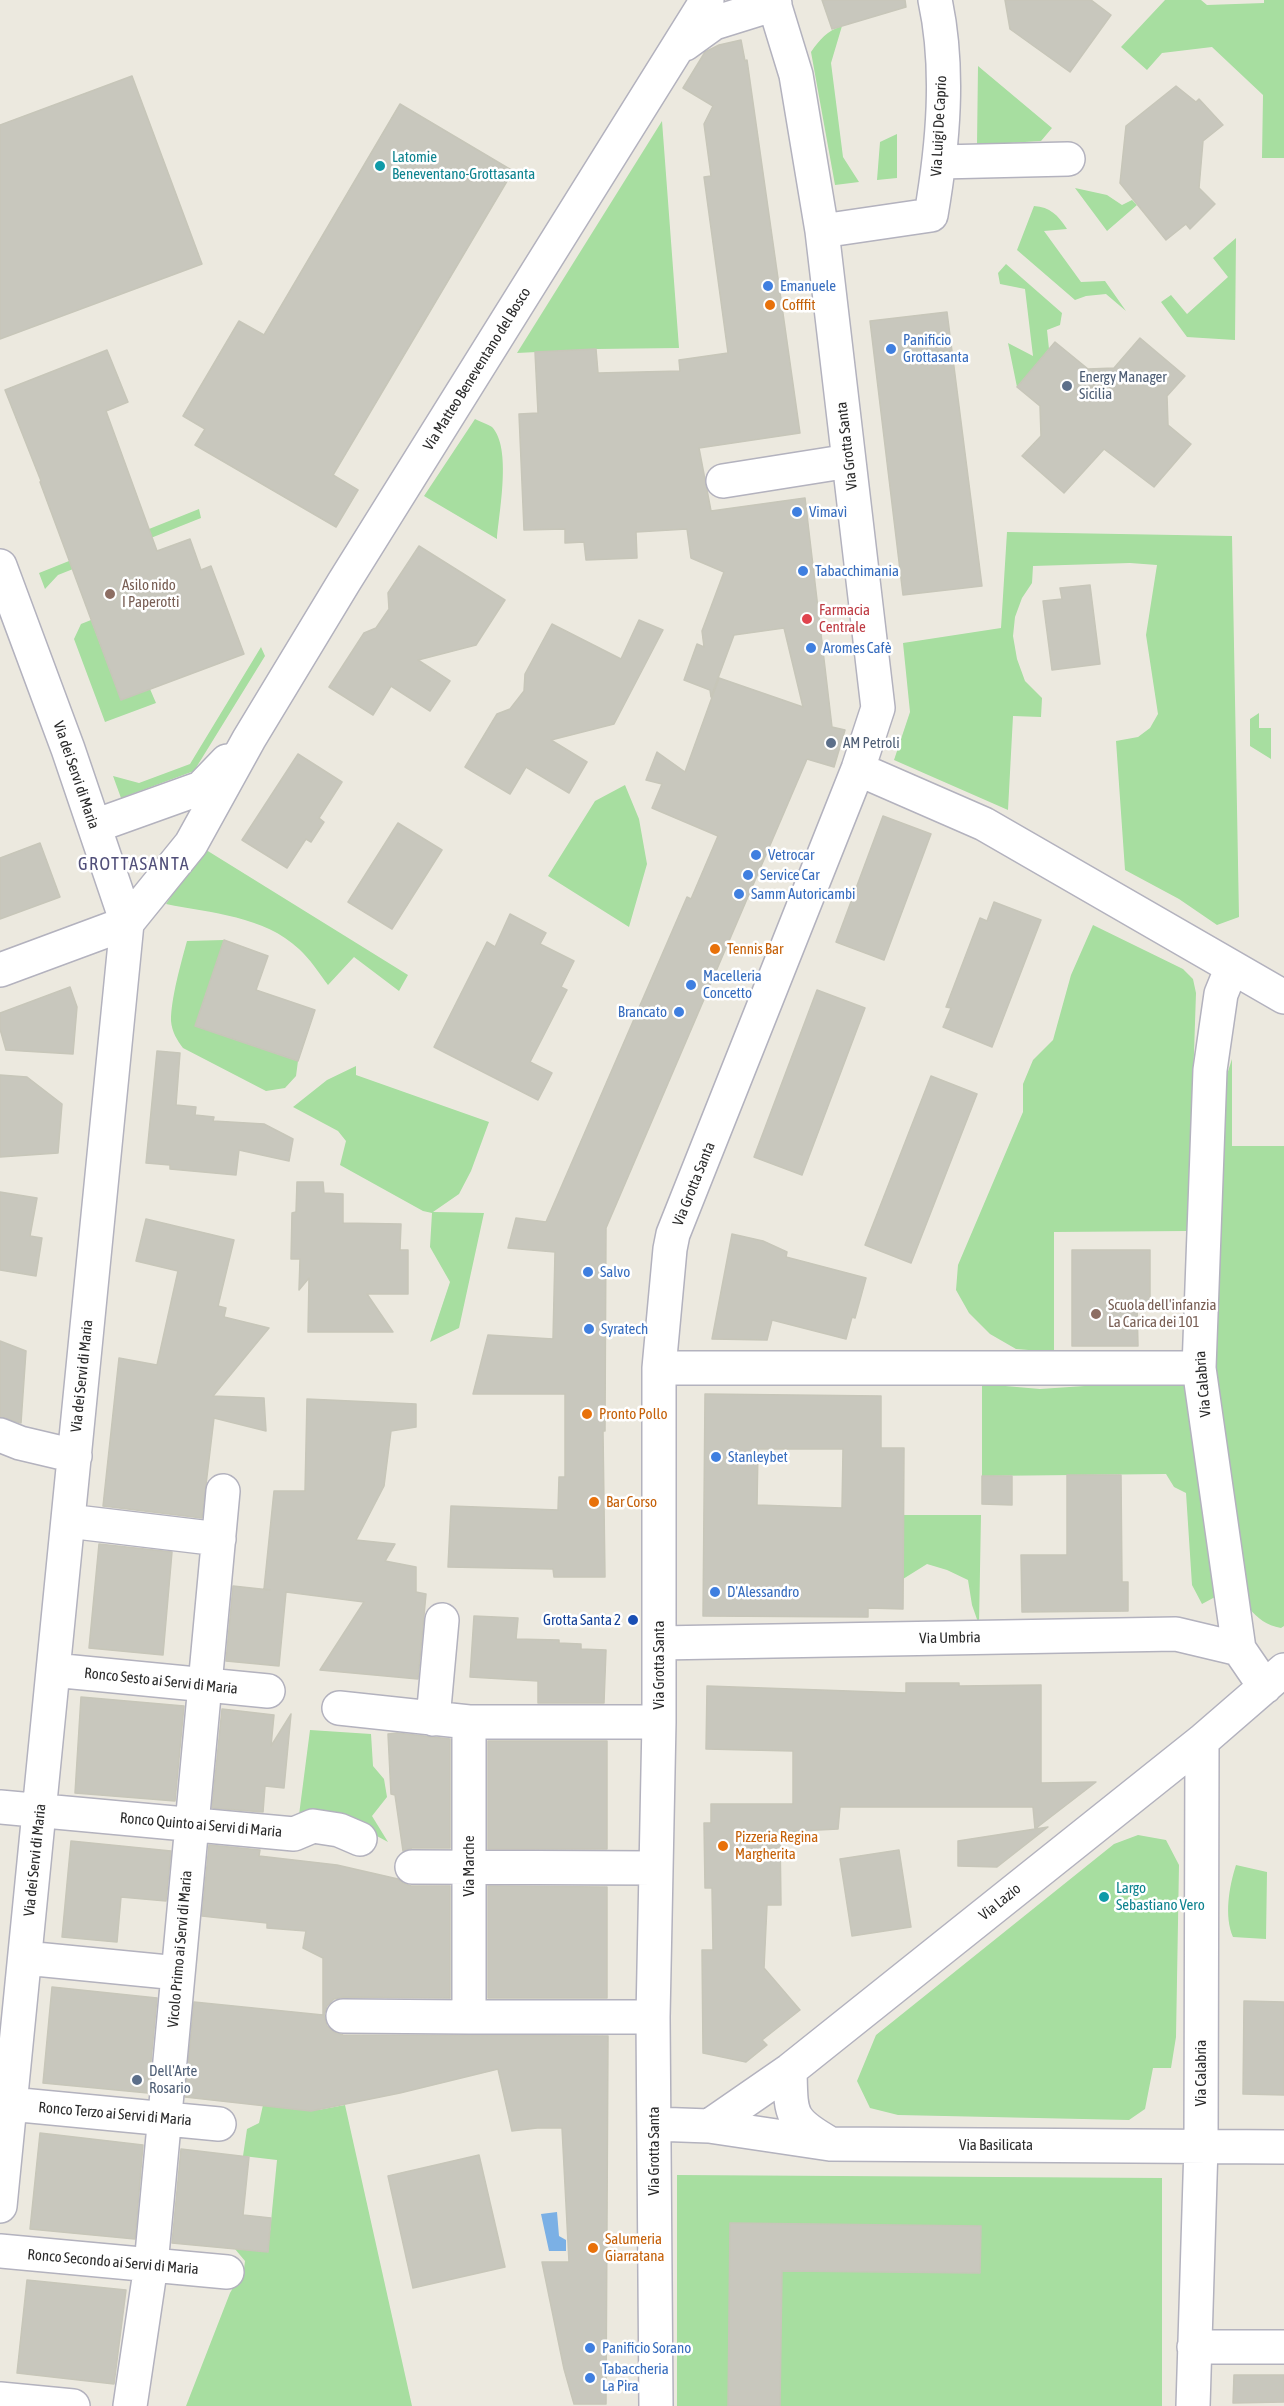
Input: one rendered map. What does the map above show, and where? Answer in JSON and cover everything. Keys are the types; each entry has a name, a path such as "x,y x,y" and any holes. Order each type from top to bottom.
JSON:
{"street":[{"path":"674,53 682,0"},
{"name":"Via Matteo Beneventano del Bosco","path":"249,739 344,582 707,0"},
{"name":"Via Luigi De Caprio","path":"822,231 931,215 940,162 942,88 940,25 935,0"},
{"path":"674,53 714,23 774,2"},
{"name":"Via Grotta Santa","path":"656,2406 653,2017 659,1722 658,1368 674,1234 858,769 878,708 822,231 796,75 774,2"},
{"path":"940,162 1068,159"},
{"path":"723,481 849,461"},
{"name":"Via dei Servi di Maria","path":"0,566 127,923 0,2206"},
{"path":"94,826 201,788 249,739"},
{"path":"0,970 127,923 191,844 249,739"},
{"path":"858,769 984,824 1284,997"},
{"name":"Via Calabria","path":"1232,967 1221,994 1210,1070 1199,1368 1239,1649 1274,1678"},
{"path":"658,1368 1199,1368"},
{"path":"0,1435 20,1443 75,1456"},
{"name":"Vicolo Primo ai Servi di Maria","path":"130,2406 151,2265 223,1491"},
{"path":"68,1521 219,1539"},
{"path":"433,1719 442,1620"},
{"name":"Via Umbria","path":"659,1643 1176,1634 1239,1649"},
{"name":"Ronco Sesto ai Servi di Maria","path":"53,1670 268,1691"},
{"name":"Via Lazio","path":"709,2126 789,2070 1202,1741 1274,1678"},
{"path":"339,1708 469,1722 659,1722"},
{"name":"Via Marche","path":"469,1722 469,2016"},
{"name":"Via Calabria","path":"1194,2406 1201,2146 1202,1741"},
{"name":"Ronco Quinto ai Servi di Maria","path":"0,1807 294,1834 313,1826 339,1830 360,1839"},
{"path":"412,1867 656,1868"},
{"path":"25,1958 178,1972"},
{"path":"343,2016 653,2017"},
{"path":"789,2070 791,2106 802,2127 830,2144"},
{"name":"Ronco Terzo ai Servi di Maria","path":"10,2104 219,2124"},
{"name":"Via Basilicata","path":"654,2124 709,2126 830,2144 1284,2147"},
{"name":"Ronco Secondo ai Servi di Maria","path":"0,2251 226,2272"},
{"path":"1194,2347 1284,2347"},
{"path":"0,2399 73,2406"}],"green space":[{"path":"1165,0 1201,0 1207,5 1284,0 1284,158 1262,158 1263,95 1212,47 1162,53 1147,70 1121,47"},
{"path":"842,26 831,63 843,157 859,182 835,185 811,52 824,36"},
{"path":"978,66 1052,128 1041,141 977,145"},
{"path":"662,121 679,348 517,353"},
{"path":"897,134 897,178 877,180 880,142"},
{"path":"1075,188 1107,195 1122,205 1132,200 1137,205 1107,231"},
{"path":"1034,206 1045,208 1053,213 1067,229 1044,231 1081,282 1105,281 1126,311 1106,294 1086,296 1075,300 1017,250"},
{"path":"1236,238 1235,340 1187,337 1161,302 1171,295 1187,314 1228,277 1213,258"},
{"path":"1006,264 1062,313 1060,325 1047,330 1049,349 1017,387 1008,343 1033,356 1025,289 1000,284 998,273"},
{"path":"475,419 492,427 502,450 503,481 497,539 424,496"},
{"path":"199,509 201,518 58,575 45,589 39,573"},
{"path":"1007,532 1232,536 1239,917 1217,925 1179,899 1125,870 1116,741 1138,737 1150,728 1158,714 1146,635 1157,565 1130,563 1033,566 1032,583 1022,598 1015,617 1013,636 1017,659 1025,681 1042,698 1041,717 1013,716 1008,810 894,760 910,712 903,643 1001,628"},
{"path":"91,620 121,700 150,689 156,703 105,722 74,639 81,624"},
{"path":"261,647 265,656 194,771 121,798 113,776 139,783 190,764"},
{"path":"1259,713 1259,728 1271,728 1271,759 1250,746 1250,719"},
{"path":"625,785 639,819 647,864 629,927 548,876 595,801"},
{"path":"203,848 408,975 399,991 354,957 328,985 299,949 270,929 219,913 166,904"},
{"path":"1093,925 1183,969 1193,979 1196,993 1188,1231 1054,1232 1054,1352 1016,1349 990,1334 969,1313 956,1290 958,1265 1023,1112 1023,1084 1033,1060 1053,1040 1071,975"},
{"path":"224,940 195,1026 298,1061 296,1076 285,1088 266,1091 183,1048 174,1032 171,1021 173,1002 187,941"},
{"path":"1232,1059 1232,1146 1284,1146 1284,1626 1281,1628 1263,1621 1249,1608 1214,1363 1223,1087"},
{"path":"356,1066 356,1075 489,1122 471,1171 459,1194 433,1212 484,1213 459,1328 430,1342 450,1282 430,1247 432,1213 423,1211 340,1165 346,1141 338,1131 293,1107 327,1080"},
{"path":"1174,1380 1185,1386 1192,1403 1215,1597 1202,1604 1192,1585 1186,1493 1174,1487 1166,1474 982,1476 982,1384 1040,1389"},
{"path":"903,1515 981,1515 979,1625 972,1605 968,1580 927,1564 903,1579"},
{"path":"310,1730 371,1734 373,1766 384,1779 387,1797 372,1816 388,1842 362,1828 299,1815"},
{"name":"Largo Sebastiano Vero","path":"1138,1835 1166,1840 1179,1865 1176,2037 1171,2068 1153,2068 1145,2109 1129,2120 898,2115 870,2108 857,2081 876,2035 1114,1844"},
{"path":"1236,1865 1267,1872 1266,1939 1233,1937 1230,1929 1228,1901"},
{"path":"263,2105 318,2110 345,2105 412,2406 186,2406 230,2293 244,2269 245,2261 235,2249 268,2252 277,2160 243,2156 247,2129 259,2123"},
{"path":"677,2175 1162,2178 1162,2406 677,2406"}],"water":[{"path":"557,2212 559,2236 566,2240 566,2251 549,2251 541,2214"}],"building":[{"path":"822,0 905,0 906,7 832,29"},
{"path":"1005,0 1091,0 1111,15 1070,72 1010,29"},
{"path":"741,40 745,61 747,60 800,433 699,448 711,511 805,498 832,727 845,730 834,767 807,759 606,1228 605,1431 603,1431 605,1577 554,1577 553,1569 448,1567 451,1506 558,1510 559,1477 565,1477 565,1394 473,1394 488,1335 553,1339 555,1252 508,1248 516,1218 546,1222 687,897 691,899 718,836 652,808 662,784 646,780 657,752 685,772 719,678 803,707 784,628 734,635 711,697 710,690 684,680 697,644 704,647 702,631 724,572 691,558 687,529 636,532 637,558 586,560 584,542 565,543 565,529 524,530 519,414 538,413 535,352 596,349 598,373 680,371 679,360 728,353 704,177 711,176 704,124 713,106 683,88 705,52 719,45"},
{"path":"132,76 202,264 0,339 0,125"},
{"path":"1176,86 1196,102 1199,99 1223,125 1203,141 1199,188 1215,204 1190,229 1186,224 1166,240 1120,183 1126,126"},
{"path":"400,104 513,171 333,475 358,490 336,527 195,445 205,429 183,416 239,321 264,335"},
{"path":"947,312 982,586 903,595 870,321"},
{"path":"1140,338 1185,376 1167,396 1168,425 1191,444 1154,487 1104,449 1064,493 1022,456 1041,436 1040,406 1017,387 1055,342 1088,369 1114,368"},
{"path":"107,350 128,402 106,411 157,551 190,539 201,570 211,566 244,654 121,700 41,481 5,390"},
{"path":"419,546 505,600 476,645 418,660 450,681 430,711 391,686 373,715 329,687 364,633 376,628 389,609 388,593"},
{"path":"1090,585 1100,664 1052,670 1043,601 1062,599 1060,588"},
{"path":"639,620 663,630 614,724 551,740 587,762 569,793 526,767 510,794 465,767 497,714 510,709 524,691 525,674 552,624 621,659"},
{"path":"298,754 342,782 319,818 324,822 311,842 306,839 287,868 242,840"},
{"path":"883,816 931,834 884,960 836,942"},
{"path":"398,823 442,850 392,929 348,902"},
{"path":"40,843 60,897 0,919 0,858"},
{"path":"994,902 1041,920 992,1047 943,1027 951,1008 946,1007 980,918 987,921"},
{"path":"510,914 546,933 540,944 574,961 561,987 567,990 530,1062 552,1073 538,1100 434,1047 487,942 495,947"},
{"path":"224,940 268,956 256,990 315,1010 298,1061 195,1026"},
{"path":"70,987 77,1007 73,1054 6,1050 0,1029 0,1013"},
{"path":"817,990 865,1008 802,1175 754,1157"},
{"path":"157,1051 180,1053 176,1105 196,1107 195,1115 214,1117 213,1121 264,1124 293,1139 289,1161 239,1150 236,1175 170,1169 170,1165 146,1163"},
{"path":"0,1075 27,1077 62,1104 58,1153 0,1157"},
{"path":"931,1076 977,1094 911,1263 865,1245"},
{"path":"297,1182 323,1182 324,1193 343,1194 343,1223 401,1224 400,1250 408,1250 408,1294 367,1294 393,1332 308,1332 309,1278 299,1290 300,1259 291,1259 292,1213 296,1212"},
{"path":"0,1192 37,1198 30,1236 42,1238 36,1276 0,1270"},
{"path":"146,1219 234,1240 218,1306 226,1308 224,1317 269,1328 213,1396 264,1398 266,1431 214,1418 202,1518 103,1506 119,1358 157,1365 178,1271 136,1261"},
{"path":"732,1234 763,1241 787,1252 786,1257 866,1278 855,1318 852,1317 846,1339 772,1320 767,1340 712,1339"},
{"path":"1072,1250 1150,1250 1150,1305 1137,1305 1138,1346 1072,1346"},
{"path":"0,1341 26,1351 21,1423 0,1417"},
{"path":"705,1394 881,1396 881,1448 904,1448 903,1609 868,1608 868,1617 703,1616","holes":["758,1449 843,1449 842,1508 757,1505"]},
{"path":"307,1399 416,1404 416,1427 391,1431 384,1486 356,1540 395,1544 385,1561 416,1567 416,1592 426,1594 418,1679 320,1670 364,1602 286,1592 279,1666 226,1661 233,1586 270,1590 264,1589 274,1491 305,1491"},
{"path":"1067,1475 1121,1475 1122,1582 1128,1582 1128,1611 1022,1612 1021,1555 1067,1555"},
{"path":"982,1476 1012,1476 1012,1505 982,1504"},
{"path":"99,1544 172,1552 163,1655 89,1648"},
{"path":"474,1616 518,1618 516,1639 559,1640 559,1643 581,1644 581,1649 606,1650 604,1703 538,1703 538,1681 470,1677"},
{"path":"906,1683 959,1683 959,1686 1041,1685 1041,1783 1096,1782 1035,1829 1033,1807 840,1807 838,1829 780,1832 781,1905 767,1905 764,1968 800,2010 762,2040 767,2045 746,2062 703,2053 702,1950 713,1950 712,1888 705,1888 704,1823 711,1823 711,1804 793,1804 793,1751 706,1749 707,1686 906,1693"},
{"path":"81,1697 184,1706 175,1801 75,1793"},
{"path":"222,1709 274,1715 271,1746 291,1714 284,1788 265,1786 263,1812 212,1808"},
{"path":"388,1734 450,1739 450,1848 412,1848 403,1851 395,1795 391,1794"},
{"path":"488,1741 607,1741 607,1849 488,1849"},
{"path":"1048,1827 997,1867 958,1866 958,1841"},
{"path":"71,1841 171,1851 166,1901 121,1897 117,1942 62,1937"},
{"path":"209,1845 260,1850 259,1856 337,1865 398,1879 411,1886 450,1886 450,1998 343,1997 334,1999 327,2006 324,2015 327,2026 334,2032 343,2035 608,2036 606,2404 574,2404 564,2369 542,2262 569,2262 562,2128 512,2131 498,2069 400,2093 311,2111 185,2097 194,2002 323,2015 323,1958 303,1948 306,1931 267,1928 267,1923 202,1916"},
{"path":"899,1850 911,1927 852,1936 840,1859"},
{"path":"488,1886 607,1887 607,1998 488,1998"},
{"path":"52,1987 157,1998 148,2093 43,2083"},
{"path":"1244,2001 1284,2002 1284,2095 1243,2094"},
{"path":"40,2133 143,2145 135,2239 30,2229"},
{"path":"181,2149 249,2157 243,2215 271,2218 268,2252 172,2243"},
{"path":"479,2155 505,2267 413,2288 388,2176"},
{"path":"730,2223 981,2226 980,2273 782,2271 780,2406 728,2406"},
{"path":"27,2280 126,2290 114,2384 17,2373"},
{"path":"1234,2375 1284,2375 1284,2402 1233,2403"}],"place":[{"name":"Latomie Beneventano-Grottasanta","path":"380,166"},
{"name":"Emanuele","path":"768,286"},
{"name":"Cofffit","path":"770,305"},
{"name":"Panificio Grottasanta","path":"891,349"},
{"name":"Energy Manager Sicilia","path":"1067,386"},
{"name":"Vimavì","path":"797,512"},
{"name":"Tabacchimania","path":"803,571"},
{"name":"Asilo nido I Paperotti","path":"110,594"},
{"name":"Farmacia Centrale","path":"807,619"},
{"name":"Aromes Cafè","path":"811,648"},
{"name":"AM Petroli","path":"831,743"},
{"name":"Vetrocar","path":"756,855"},
{"name":"Service Car","path":"748,875"},
{"name":"Samm Autoricambi","path":"739,894"},
{"name":"Tennis Bar","path":"715,949"},
{"name":"Macelleria Concetto","path":"691,985"},
{"name":"Brancato","path":"679,1012"},
{"name":"Salvo","path":"588,1272"},
{"name":"Scuola dell'infanzia La Carica dei 101","path":"1096,1314"},
{"name":"Syratech","path":"589,1329"},
{"name":"Pronto Pollo","path":"587,1414"},
{"name":"Stanleybet","path":"716,1457"},
{"name":"Bar Corso","path":"594,1502"},
{"name":"D'Alessandro","path":"715,1592"},
{"name":"Grotta Santa 2","path":"633,1620"},
{"name":"Pizzeria Regina Margherita","path":"723,1846"},
{"name":"Largo Sebastiano Vero","path":"1104,1897"},
{"name":"Dell'Arte Rosario","path":"137,2080"},
{"name":"Salumeria Giarratana","path":"593,2248"},
{"name":"Panificio Sorano","path":"590,2348"},
{"name":"Tabaccheria La Pira","path":"590,2378"}],"district":[{"name":"GROTTASANTA","path":"134,864"}]}
